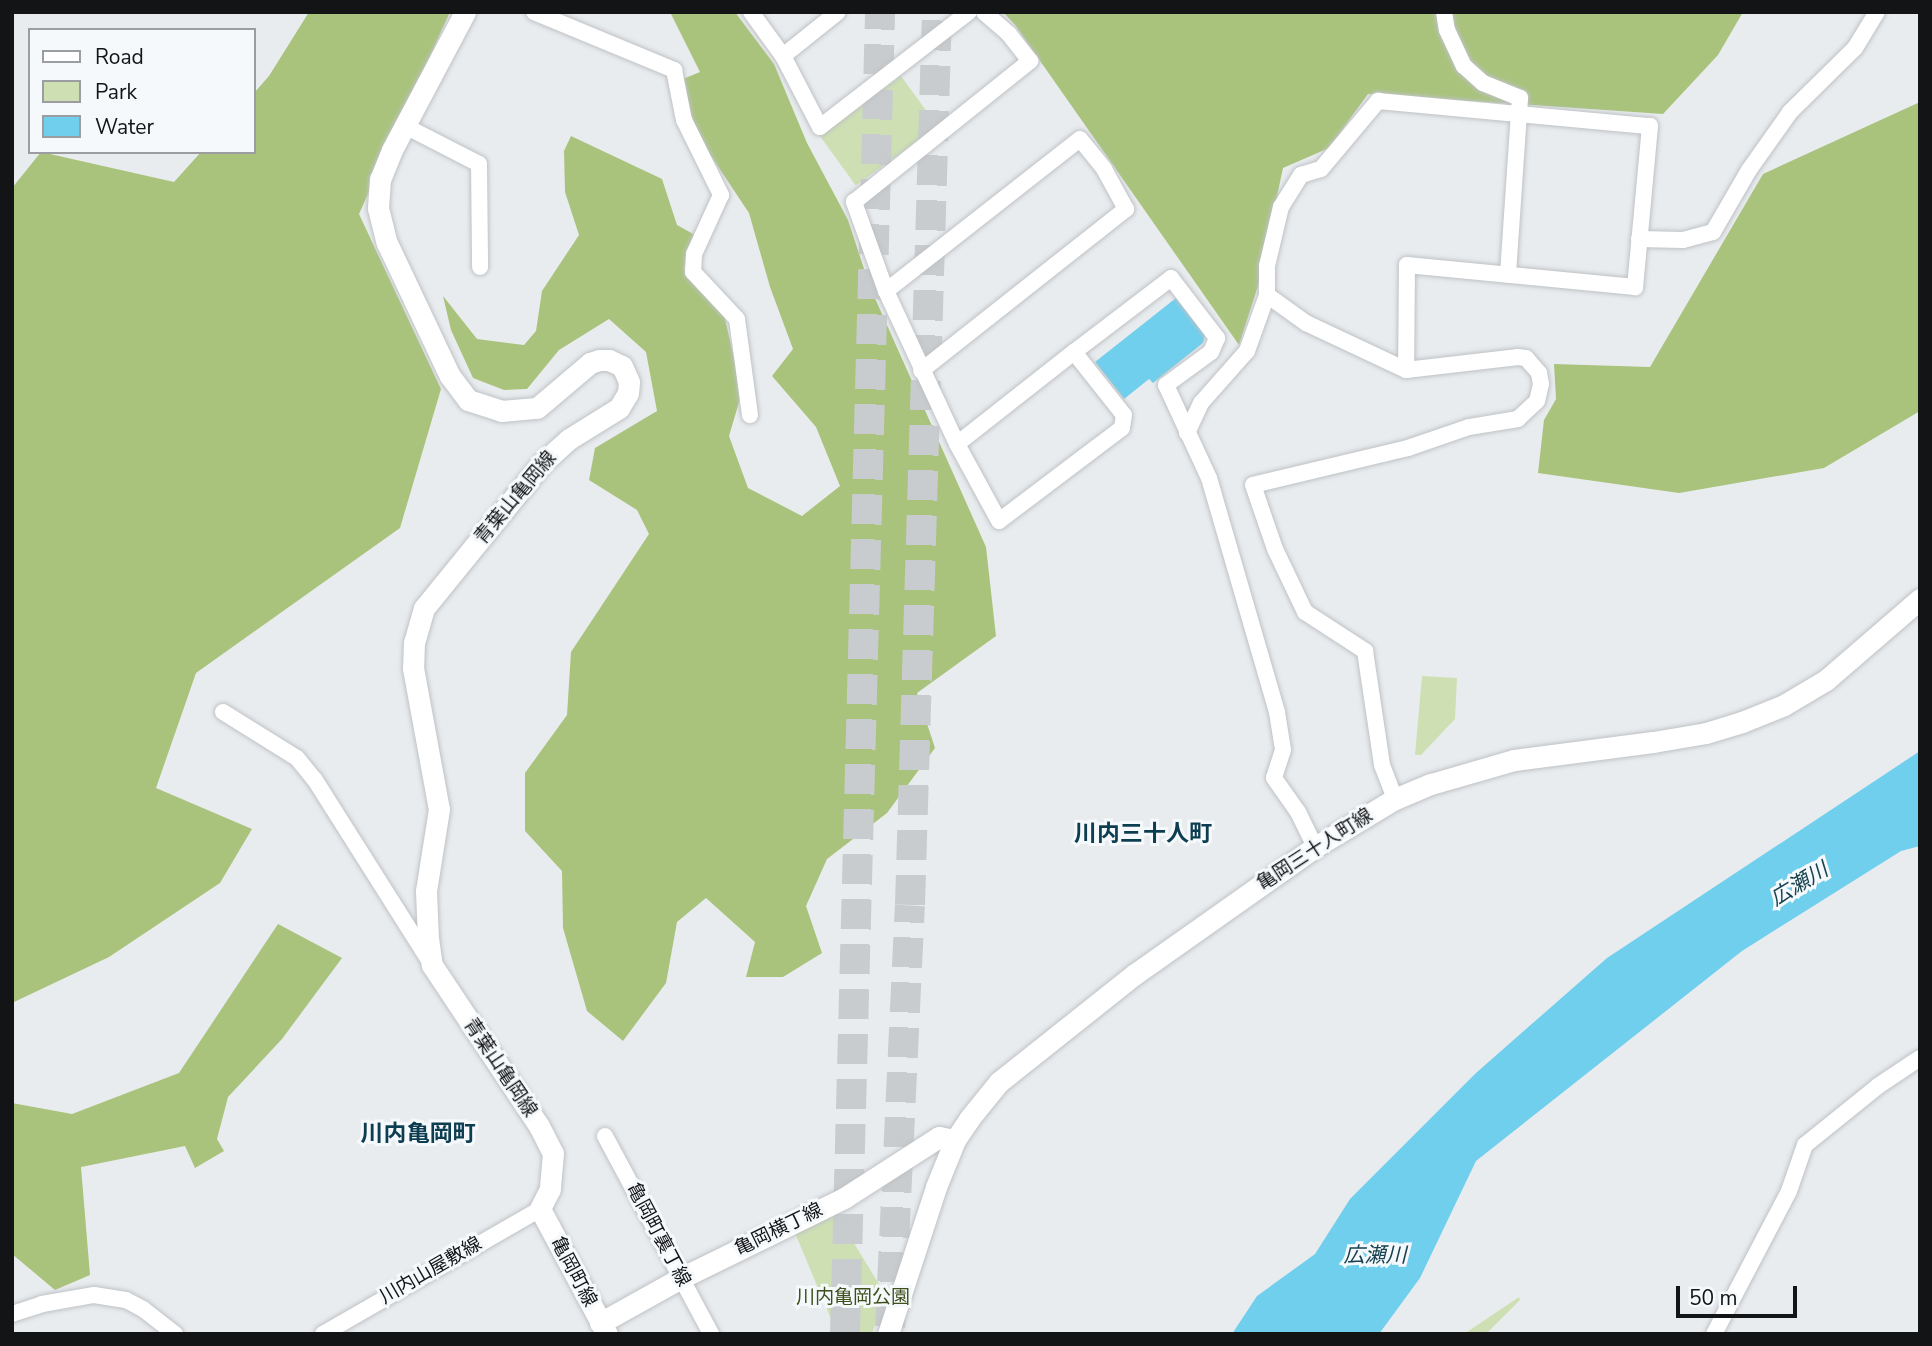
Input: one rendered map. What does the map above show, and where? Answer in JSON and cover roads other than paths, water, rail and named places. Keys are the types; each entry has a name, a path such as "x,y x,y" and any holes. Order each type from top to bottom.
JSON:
{"street":[{"name":"青葉山亀岡線","path":"465,12 380,179 378,208 387,243 457,388 468,400 484,407 520,411 537,408 590,363 599,360 609,360 622,366 629,382 628,393 619,408 569,439 542,463 424,608 414,642 413,668 439,809 426,902 432,965 539,1126 553,1153 550,1189 540,1209"},
{"path":"534,12 674,70 684,120 721,195 694,254 693,272 737,319 750,415"},
{"path":"751,12 783,56 820,127 969,12"},
{"path":"783,56 838,12"},
{"path":"984,12 1009,34 1030,61 853,202 886,291 921,371 999,521 1122,428 1124,415 1074,352"},
{"path":"1444,12 1447,30 1464,66 1483,83 1520,98 1508,275"},
{"path":"1639,239 1683,240 1713,232 1749,170 1790,112 1855,48 1877,12"},
{"path":"1187,433 1201,403 1247,351 1267,295 1267,266 1281,207 1301,175 1321,169 1378,101 1650,126 1635,287 1408,265 1406,370"},
{"path":"405,126 479,164 480,267"},
{"path":"886,291 1080,139 1104,169 1126,209 921,371"},
{"path":"957,444 1171,278 1217,338 1211,352 1166,385 1209,478 1277,712 1283,750 1274,778 1298,812 1315,847"},
{"path":"1267,295 1307,323 1406,370 1526,358 1539,373 1540,394 1530,410 1518,419 1469,426 1408,448 1253,485 1275,549 1305,612 1365,651 1382,765 1395,799"},
{"name":"亀岡三十人町線","path":"888,1334 932,1198 955,1140 999,1082 1135,974 1315,847 1395,799 1431,784 1514,761 1706,733 1742,722 1784,705 1826,680 1920,599"},
{"path":"223,712 297,758 315,780 432,965"},
{"path":"1714,1334 1789,1191 1805,1145 1878,1086 1920,1058"},
{"name":"亀岡町裏丁線","path":"605,1136 711,1334"},
{"name":"亀岡横丁線","path":"603,1328 681,1278 844,1198 939,1137 955,1140"},
{"name":"亀岡町線","path":"540,1209 603,1328"},
{"name":"川内山屋敷線","path":"323,1334 540,1209"},
{"path":"12,1314 42,1304 94,1295 126,1300 160,1320 175,1334"}],"water":[{"path":"1176,298 1205,335 1203,343 1153,383 1149,379 1124,399 1095,362"},
{"name":"広瀬川","path":"1920,751 1920,846 1901,851 1742,951 1476,1161 1420,1278 1379,1334 1232,1334 1257,1296 1315,1254 1350,1199 1476,1073 1607,958"}],"tunnel":[{"path":"845,1334 880,12"},
{"path":"890,1327 910,905 937,12"}],"district":[{"name":"川内三十人町","path":"1143,834"},
{"name":"川内亀岡町","path":"418,1134"}],"park label":[{"name":"川内亀岡公園","path":"853,1298"}]}
